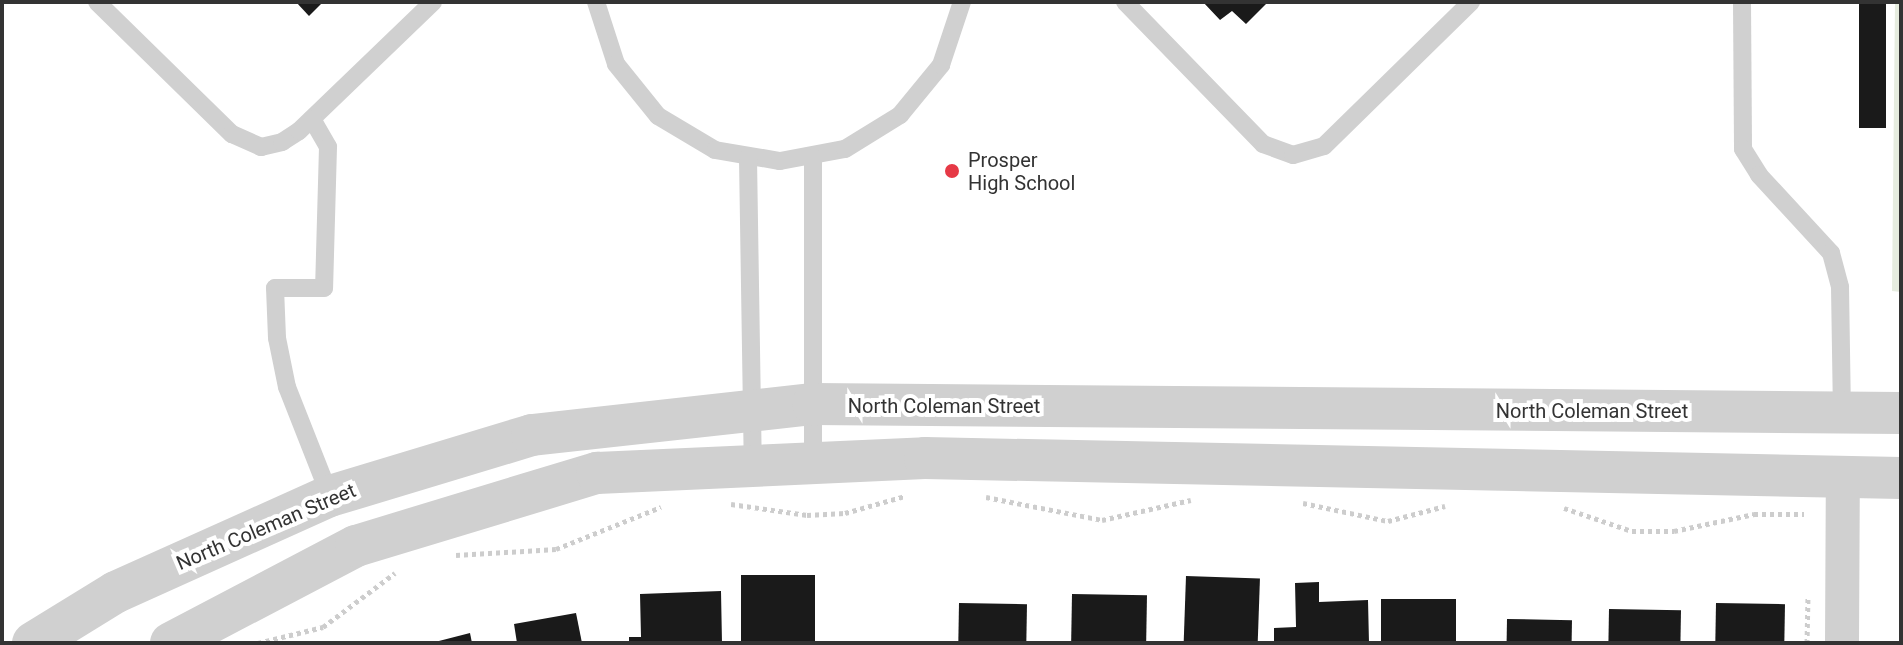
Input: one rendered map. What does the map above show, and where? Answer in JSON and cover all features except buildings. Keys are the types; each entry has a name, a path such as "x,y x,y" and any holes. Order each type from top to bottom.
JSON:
{"street":[{"name":"North Coleman Street","path":"33,643 116,592 330,496 532,435 813,404 1901,413"},
{"path":"1842,413 1842,643"},
{"path":"171,643 356,546 597,473 813,460 1843,494 1901,478"},
{"path":"330,496 356,546"}],"lane":[{"path":"97,2 242,142 272,146 312,119 433,2"},
{"path":"596,2 616,64 651,109 685,135 748,158 813,158 874,135 911,104 941,65 962,2"},
{"path":"1125,2 1263,144 1293,155 1324,146 1471,2"},
{"path":"1742,2 1743,149 1759,175 1831,253 1840,287 1842,413"},
{"path":"312,119 328,147 324,288 275,288 277,338 287,387 330,496"},
{"path":"748,158 753,462"},
{"path":"813,158 813,460"}],"path":[{"path":"726,504 832,514 912,494"},
{"path":"1548,504 1632,531 1674,531 1843,494"},
{"path":"975,495 1102,520 1200,498"},
{"path":"1292,499 1388,521 1458,502"},
{"path":"440,555 556,549 667,505"},
{"path":"258,643 323,627 401,568"}],"shaded area":[{"path":"1895,2 1901,2 1901,292 1892,291"}],"place":[{"name":"Prosper High School","path":"952,171"}]}
